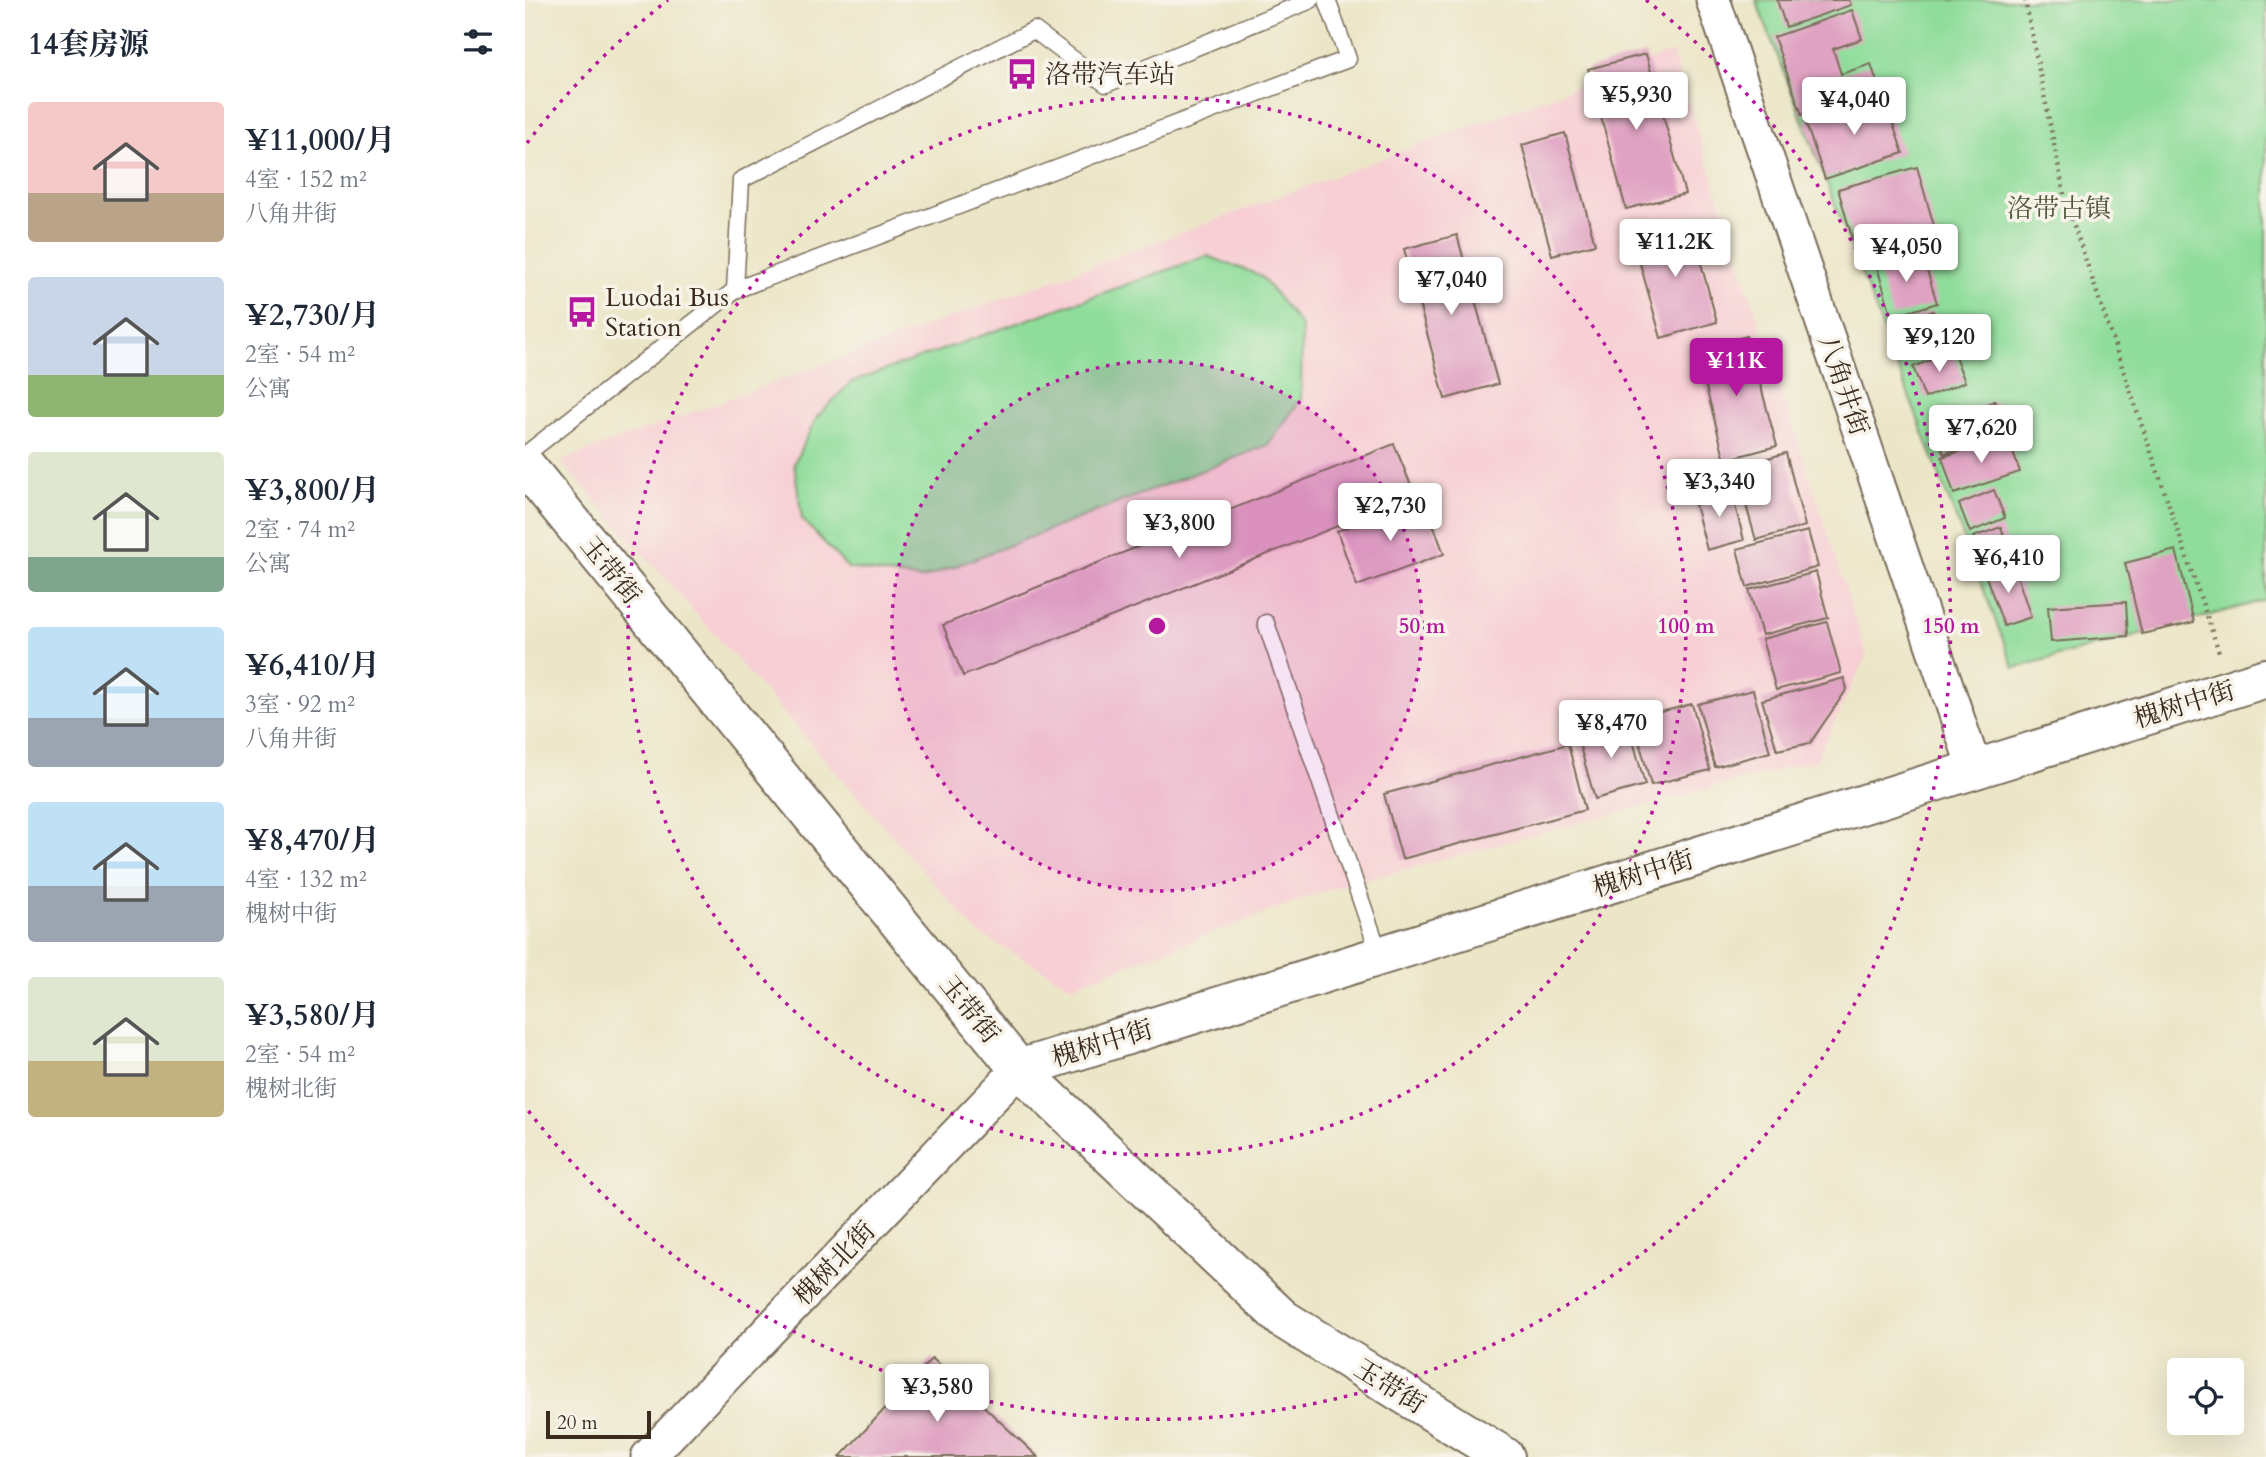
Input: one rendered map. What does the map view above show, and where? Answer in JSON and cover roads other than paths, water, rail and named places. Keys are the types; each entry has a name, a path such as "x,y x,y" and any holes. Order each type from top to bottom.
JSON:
{"street":[{"name":"八角井街","path":"1713,0 1975,770"},
{"name":"玉带街","path":"525,465 1020,1069 1283,1319 1505,1457"},
{"name":"槐树中街","path":"1020,1069 2249,684"},
{"name":"槐树北街","path":"648,1457 1020,1069"}],"lane":[{"path":"735,290 741,180 1034,30 1106,84 1311,0"},
{"path":"525,455 735,290 1348,59 1327,0"},
{"path":"1266,623 1380,956"}],"place":[{"name":"洛带汽车站","path":"1022,74"},
{"name":"Luodai Bus Station","path":"582,312"}],"park label":[{"name":"洛带古镇","path":"2059,208"}]}
